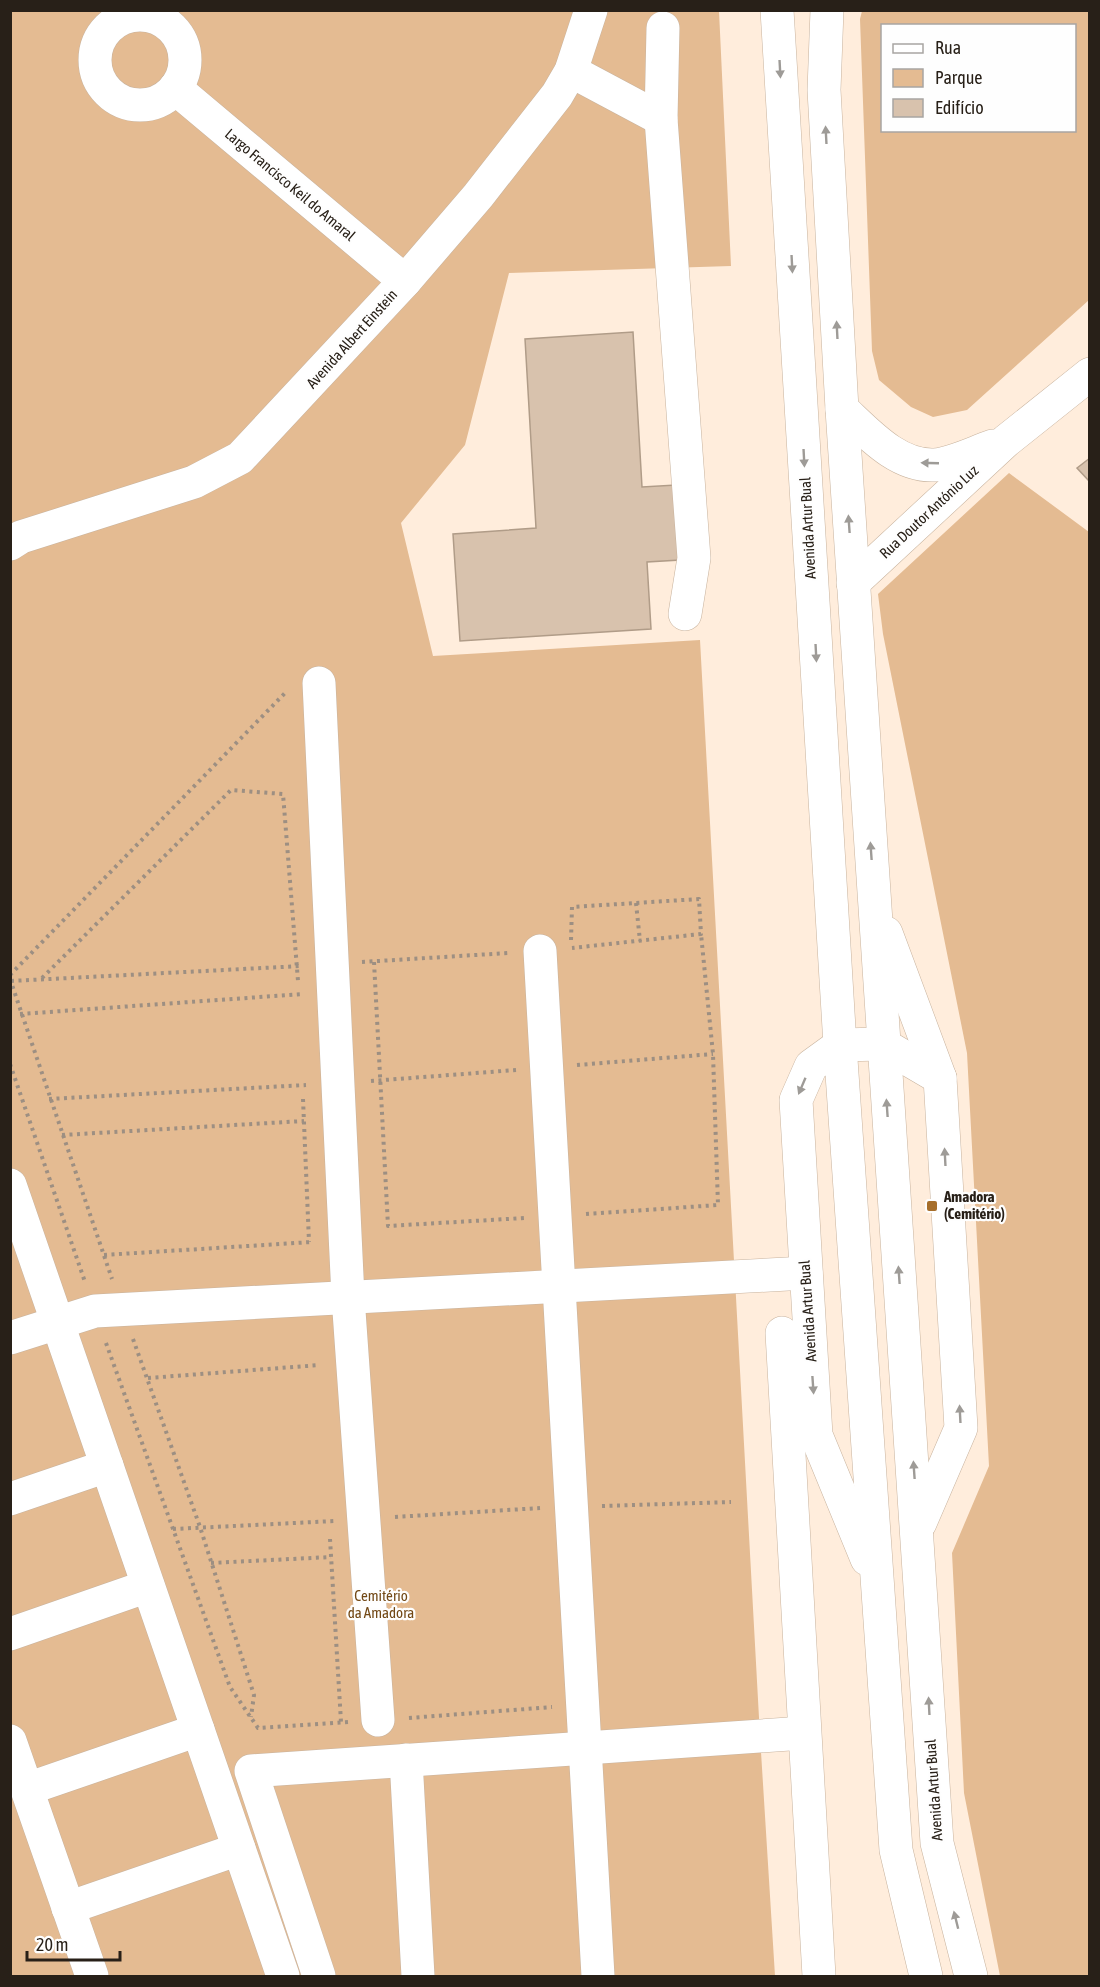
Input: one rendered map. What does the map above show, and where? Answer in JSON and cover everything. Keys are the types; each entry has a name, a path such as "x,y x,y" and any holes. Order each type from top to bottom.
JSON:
{"street":[{"name":"Avenida Albert Einstein","path":"14,532 194,482 230,464 262,437 405,281 478,196 557,95 571,71 591,10"},
{"name":"Avenida Artur Bual","path":"777,10 840,1045 896,1850 926,1977"},
{"name":"Avenida Artur Bual","path":"827,10 824,90 842,409 882,1044 918,1527 937,1843 971,1977"},
{"path":"663,28 661,119 694,558 685,614"},
{"path":"571,71 661,119"},
{"name":"Largo Francisco Keil do Amaral","path":"175,88 405,281"},
{"name":"Rua Doutor António Luz","path":"853,583 1006,441 1089,374"},
{"name":"Rua Doutor António Luz","path":"842,409 883,446 899,456 922,464 946,463 1006,441"},
{"path":"319,683 348,1297 378,1720"},
{"name":"Avenida Artur Bual","path":"874,902 940,1078 961,1428 918,1527"},
{"path":"555,949 547,1068 598,1977"},
{"path":"840,1045 882,1044 940,1078"},
{"name":"Avenida Artur Bual","path":"840,1045 811,1066 796,1100 806,1273 802,1435 878,1584"},
{"path":"10,1185 283,1977"},
{"path":"10,1338 58,1322 108,1311 806,1273"},
{"path":"782,1333 802,1435 804,1733 819,1977"},
{"path":"10,1500 107,1466"},
{"path":"10,1634 148,1586"},
{"path":"27,1789 198,1730"},
{"path":"319,1977 251,1771 804,1733"},
{"path":"10,1741 92,1977"},
{"path":"406,1760 418,1977"},
{"path":"68,1908 239,1849"}],"path":[{"path":"11,978 291,686 319,683"},
{"path":"42,979 231,790 283,795 300,1006"},
{"path":"20,1014 299,995 333,978 555,949 701,934 699,898 572,908 555,949"},
{"path":"636,903 640,941"},
{"path":"11,978 42,979 297,967 333,978"},
{"path":"11,978 20,1014 104,1255 108,1311 148,1378 200,1527 254,1695 251,1718"},
{"path":"50,1099 338,1084 713,1054"},
{"path":"10,1064 108,1311 173,1529 230,1687 258,1728 583,1704"},
{"path":"302,1073 309,1242"},
{"path":"62,1135 304,1120"},
{"path":"104,1255 346,1240"},
{"path":"148,1378 321,1365"},
{"path":"173,1529 572,1507 731,1502"},
{"path":"211,1563 331,1557"}],"green space":[{"name":"Cemitério da Amadora","path":"11,11 719,11 731,266 509,273 465,445 401,523 433,656 700,640 775,1976 11,1976"},
{"path":"862,11 1089,11 1089,300 967,410 933,417 911,407 879,380 872,351 860,19"},
{"path":"1009,473 1089,532 1089,1976 1000,1976 964,1793 952,1553 989,1466 967,1053 883,634 878,594"}],"building":[{"path":"633,332 642,487 676,485 680,560 647,562 651,629 460,641 453,534 536,528 525,339"},
{"path":"1090,458 1090,482 1077,468"}],"place":[{"name":"Amadora (Cemitério)","path":"932,1206"}]}
